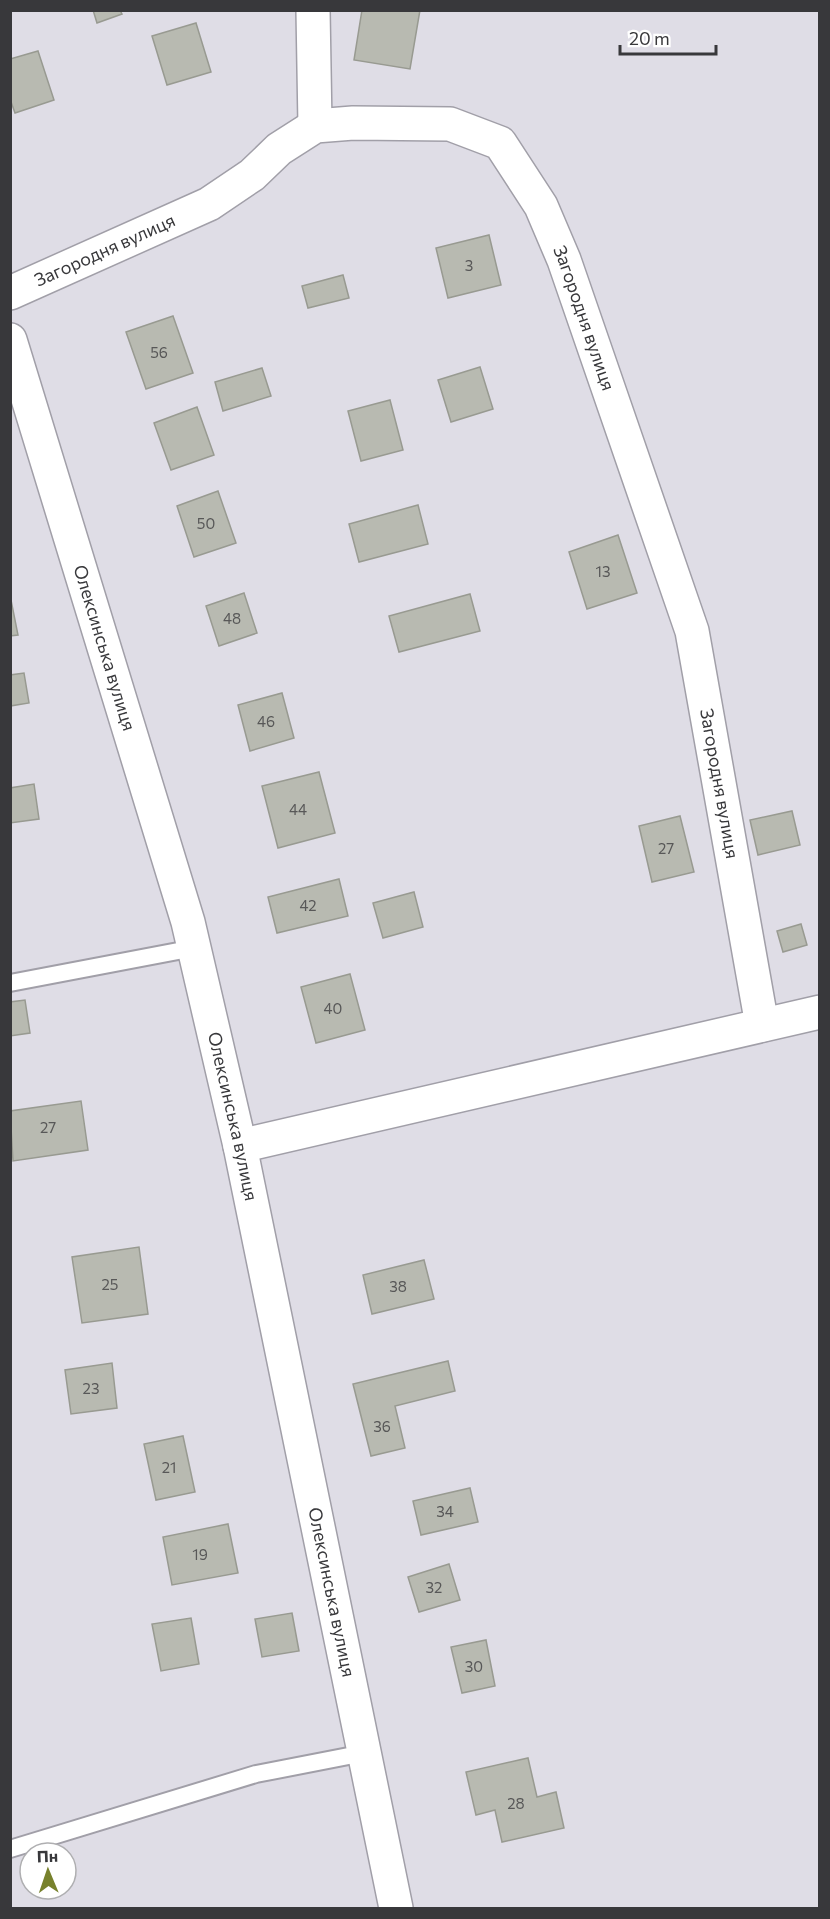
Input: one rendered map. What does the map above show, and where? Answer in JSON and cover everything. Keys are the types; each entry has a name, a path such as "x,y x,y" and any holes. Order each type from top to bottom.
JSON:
{"street":[{"path":"313,10 315,126"},
{"name":"Загородня вулиця","path":"10,293 209,204 252,175 279,148 315,126 353,123 450,124 500,143 541,206 564,260 692,631 762,1026"},
{"name":"Олексинська вулиця","path":"10,340 194,948 240,1146 396,1908"},
{"path":"240,1146 819,1012"}],"lane":[{"path":"10,983 194,948"},
{"path":"10,1849 256,1774 364,1753"}],"building":[{"path":"93,10 120,10 122,14 97,23"},
{"path":"362,10 420,10 410,69 354,60"},
{"path":"196,23 211,72 167,85 152,36"},
{"path":"38,51 54,100 15,113 10,99 10,59"},
{"path":"489,235 501,285 448,298 436,248"},
{"path":"343,275 349,298 308,308 302,286"},
{"path":"173,316 193,373 146,389 126,332"},
{"path":"480,367 493,409 451,422 438,380"},
{"path":"262,368 271,396 223,411 215,382"},
{"path":"390,400 403,450 361,461 348,411"},
{"path":"197,407 214,455 171,470 154,423"},
{"path":"218,491 236,543 194,557 177,506"},
{"path":"418,505 428,544 359,562 349,524"},
{"path":"618,535 637,593 587,609 569,552"},
{"path":"244,593 257,633 219,646 206,606"},
{"path":"470,594 480,631 399,652 389,616"},
{"path":"10,595 18,635 10,636"},
{"path":"24,673 29,703 10,706 10,675"},
{"path":"282,693 294,738 250,751 238,705"},
{"path":"319,772 335,833 278,848 262,786"},
{"path":"34,784 39,819 10,823 10,788"},
{"path":"792,811 800,845 758,855 750,820"},
{"path":"680,816 694,872 652,882 639,826"},
{"path":"339,879 348,916 277,933 268,897"},
{"path":"414,892 423,927 383,938 373,903"},
{"path":"801,924 807,945 783,952 777,931"},
{"path":"350,974 365,1030 316,1043 301,987"},
{"path":"25,1000 30,1033 10,1036 10,1002"},
{"path":"81,1101 88,1150 13,1161 10,1111"},
{"path":"139,1247 148,1314 82,1323 72,1257"},
{"path":"424,1260 434,1299 372,1314 363,1275"},
{"path":"448,1361 455,1391 395,1406 405,1448 371,1456 353,1384"},
{"path":"112,1363 117,1408 71,1414 65,1370"},
{"path":"183,1436 195,1492 156,1500 144,1444"},
{"path":"470,1488 478,1522 421,1535 413,1501"},
{"path":"228,1524 238,1573 172,1585 163,1537"},
{"path":"449,1564 460,1600 419,1612 408,1577"},
{"path":"292,1613 299,1651 262,1657 255,1619"},
{"path":"191,1618 199,1664 161,1671 152,1624"},
{"path":"486,1640 495,1686 462,1693 451,1647"},
{"path":"528,1758 537,1797 556,1792 564,1828 502,1842 495,1810 476,1815 466,1772"}]}
